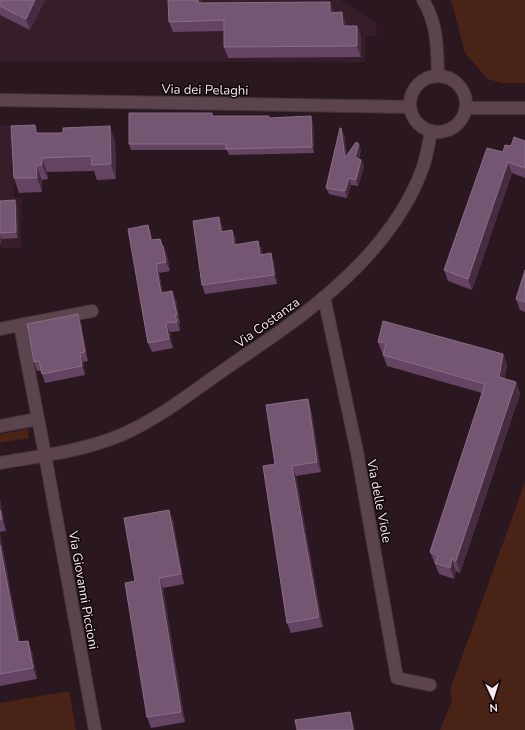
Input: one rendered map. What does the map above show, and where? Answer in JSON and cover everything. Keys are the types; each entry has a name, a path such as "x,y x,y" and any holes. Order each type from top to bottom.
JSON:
{"street":[{"path":"423,0 429,10 435,28 438,76"},
{"path":"438,76 449,78 460,87 466,101 466,108 462,118 451,129 441,132 431,131 417,123 411,113 410,107 411,95 417,85 426,79 438,76"},
{"name":"Via dei Pelaghi","path":"0,100 410,107"},
{"path":"466,108 525,108"},
{"name":"Via Costanza","path":"0,463 99,443 122,434 156,416 290,324 324,297 360,264 394,222 409,197 423,167 431,131"},
{"name":"Via delle Viole","path":"324,297 357,452 397,678 430,685"},
{"path":"0,329 92,311"},
{"path":"20,325 45,455"},
{"path":"0,426 38,419"},
{"name":"Via Giovanni Piccioni","path":"45,455 95,730"}],"shaded area":[{"path":"45,0 340,0 376,22 377,36 365,37 365,62 0,61 0,15 30,30"},
{"path":"450,0 525,0 525,83 501,83 488,79 465,53"},
{"path":"0,125 15,125 14,197 22,198 21,248 0,248"},
{"path":"28,429 29,438 0,443 0,434"},
{"path":"525,482 525,730 440,730 452,700 450,690"},
{"path":"69,691 76,730 0,730 0,703"}],"building":[{"path":"0,0 35,0 26,19 0,6"},
{"path":"168,0 198,0 198,3 330,2 330,13 342,12 343,26 357,26 357,46 224,47 224,20 169,22"},
{"path":"129,113 212,113 212,116 269,116 269,118 311,116 312,147 226,149 226,144 129,144"},
{"path":"35,125 36,133 63,133 63,128 110,126 111,164 92,165 91,156 42,158 42,165 36,165 37,178 14,178 11,126"},
{"path":"340,128 345,158 356,142 359,144 355,157 361,160 356,180 349,178 345,191 326,188"},
{"path":"514,137 525,141 525,168 508,162 468,279 444,270 487,148 503,152 505,145 511,146"},
{"path":"15,200 16,232 0,233 0,201"},
{"path":"219,217 221,232 232,230 234,245 258,241 260,255 271,253 274,275 202,285 193,221"},
{"path":"148,225 151,240 160,239 163,246 166,262 156,264 161,293 172,291 177,322 166,323 169,339 148,343 128,229"},
{"path":"525,270 525,302 516,299"},
{"path":"78,314 85,352 80,353 82,366 42,374 39,361 34,362 27,324"},
{"path":"383,321 503,354 499,377 516,382 456,561 452,559 450,568 435,563 438,556 430,552 485,384 383,355 386,343 378,342"},
{"path":"308,399 317,462 292,466 319,617 287,623 263,466 275,464 266,405"},
{"path":"169,510 181,574 159,578 181,712 147,717 125,583 135,581 124,518"},
{"path":"0,545 18,642 28,641 33,668 0,674"},
{"path":"350,712 353,730 297,730 295,720"}]}
